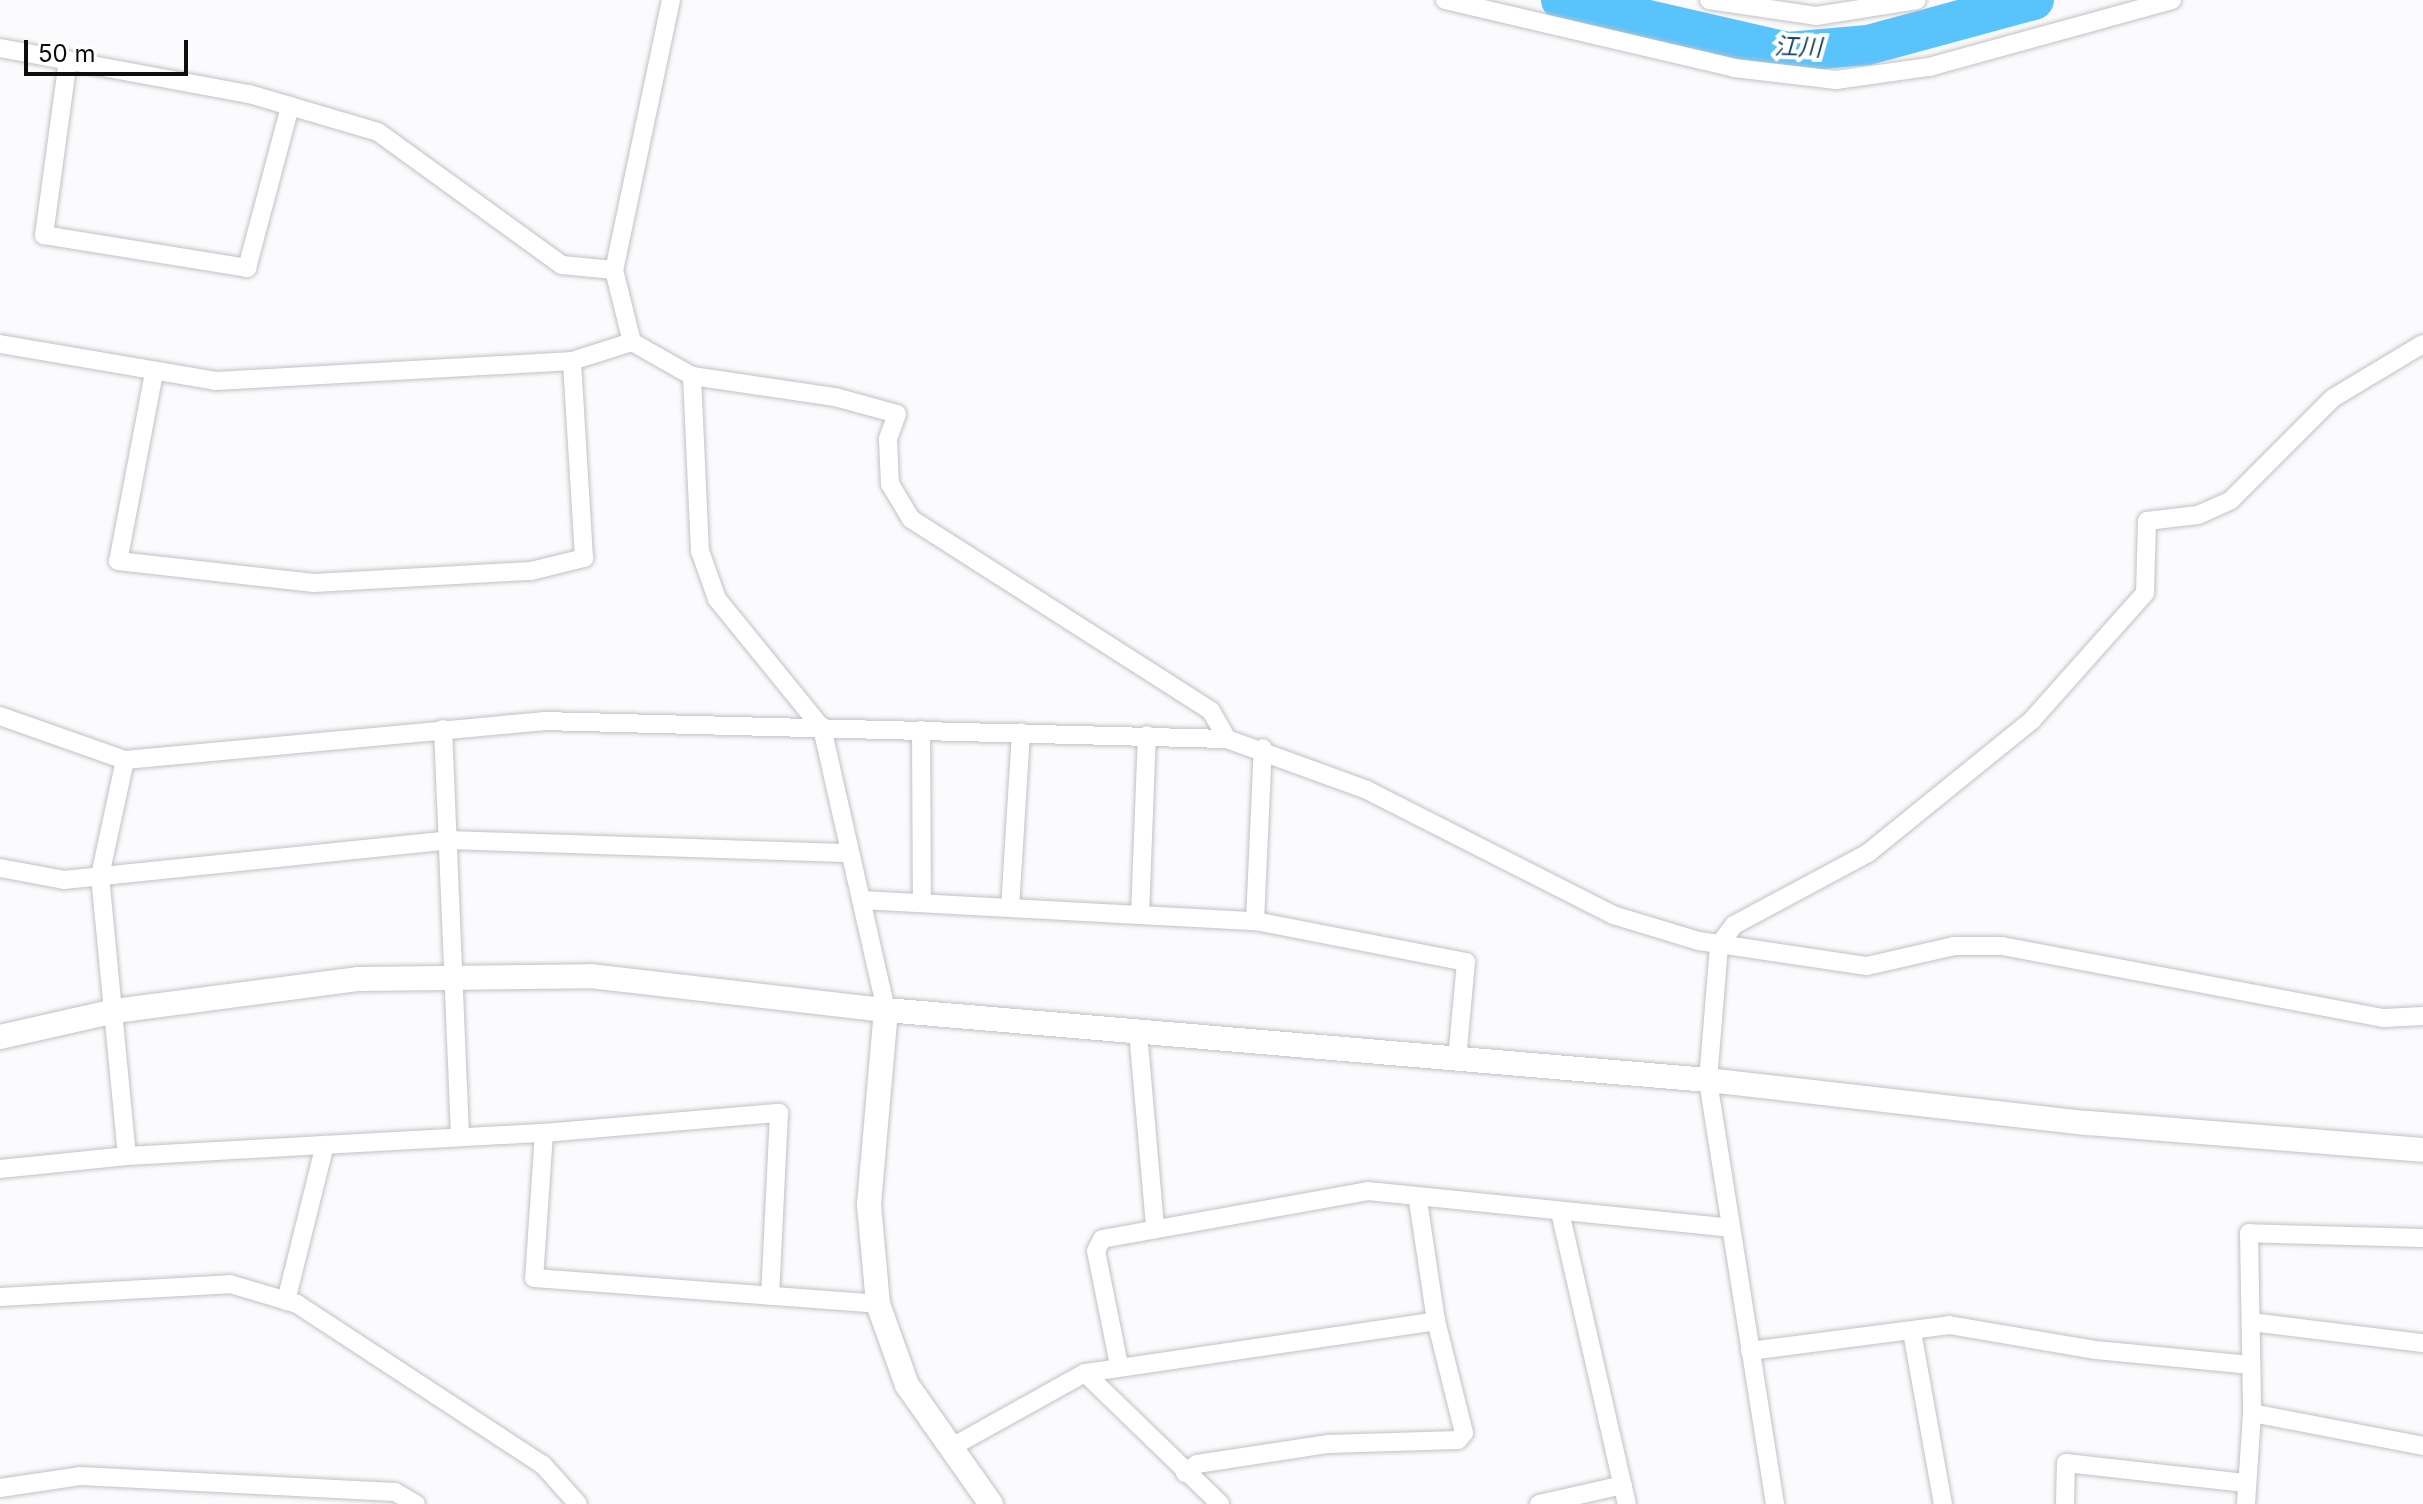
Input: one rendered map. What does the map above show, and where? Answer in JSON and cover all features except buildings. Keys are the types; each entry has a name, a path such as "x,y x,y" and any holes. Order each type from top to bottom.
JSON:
{"street":[{"path":"671,0 614,270 632,342 692,376 835,397 897,414 888,439 890,484 911,519 1211,711 1227,739"},
{"path":"1445,0 1734,68 1836,80 1929,67 2172,0"},
{"path":"1709,0 1816,16 1917,0"},
{"path":"0,48 290,106 378,132 562,265 614,270"},
{"path":"68,60 44,235 247,268 290,106"},
{"path":"0,344 154,373 216,381 572,361 632,342"},
{"path":"1775,1504 1708,1080 1719,945 1734,925 1868,853 2032,720 2145,593 2147,521 2198,515 2231,500 2333,398 2423,344"},
{"path":"154,373 118,561 314,583 531,571 584,558 572,361"},
{"path":"692,376 700,551 717,599 822,728 886,1010 869,1205 878,1304 907,1385 991,1504"},
{"path":"1,720 125,760 543,721 1227,739 1263,748 1367,790 1613,915 1719,945 1867,966 1954,946 2002,946 2384,1018 2423,1016"},
{"path":"443,729 460,1137"},
{"path":"921,730 922,903"},
{"path":"1010,908 1021,732"},
{"path":"1140,915 1147,735"},
{"path":"1255,921 1263,748"},
{"path":"125,760 100,876 127,1156"},
{"path":"0,868 64,880 449,840 850,853"},
{"path":"861,900 1255,921 1466,962 1457,1059"},
{"path":"0,1037 115,1011 359,979 590,976 886,1010 1708,1080 2088,1123 2423,1150"},
{"path":"1138,1032 1155,1228"},
{"path":"0,1169 127,1156 544,1133 779,1113 770,1296"},
{"path":"544,1133 534,1278 878,1304"},
{"path":"286,1301 325,1145"},
{"path":"1119,1365 1096,1251 1102,1239 1368,1191 1418,1200 1730,1228"},
{"path":"1185,1473 1197,1464 1328,1444 1458,1440 1464,1433 1436,1321 1418,1200"},
{"path":"1560,1212 1627,1504"},
{"path":"2246,1504 2252,1413 2249,1233 2423,1238"},
{"path":"0,1297 230,1284 286,1301 543,1465 578,1504"},
{"path":"950,1448 1085,1373 1119,1365 1436,1321"},
{"path":"2251,1322 2423,1343"},
{"path":"1750,1351 1949,1325 2096,1350 2251,1365"},
{"path":"1912,1332 1943,1504"},
{"path":"1085,1373 1220,1504"},
{"path":"2252,1413 2423,1446"},
{"path":"2065,1504 2066,1463 2245,1483"},
{"path":"0,1488 80,1476 395,1492 416,1504"},
{"path":"1539,1504 1623,1485"}],"waterway":[{"name":"江川","path":"1561,0 1788,52 1868,45 2034,0"}]}
